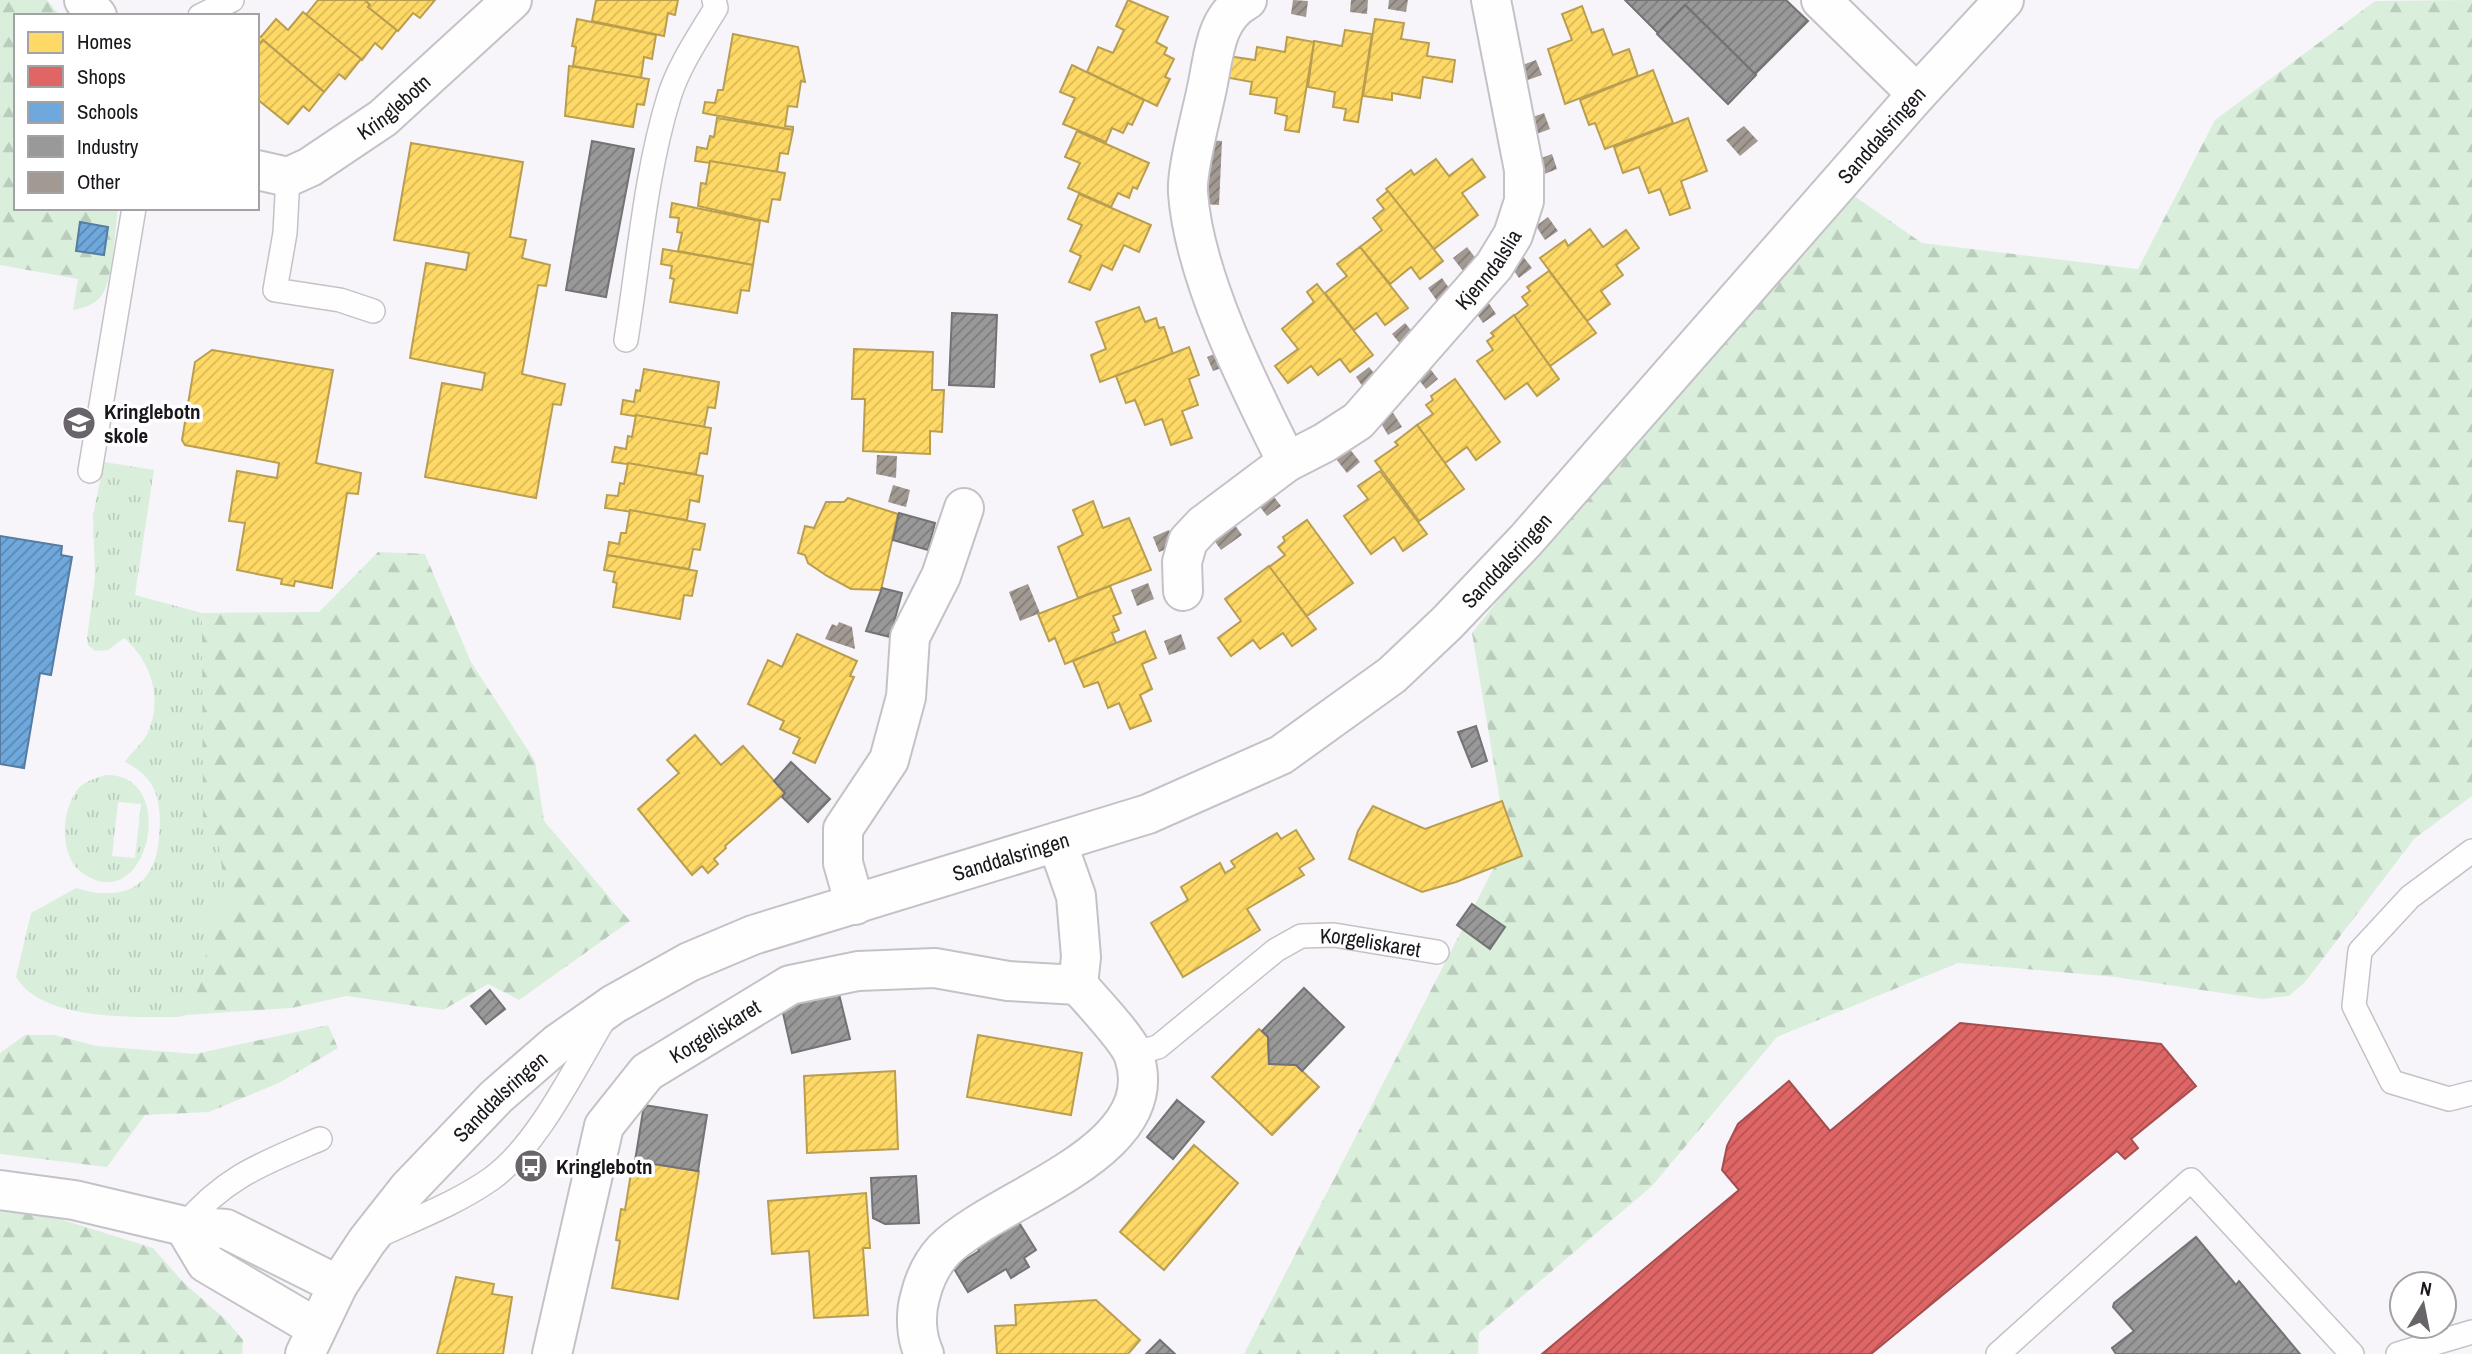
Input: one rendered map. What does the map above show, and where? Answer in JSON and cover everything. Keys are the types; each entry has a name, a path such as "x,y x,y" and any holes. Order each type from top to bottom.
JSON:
{"street":[{"path":"84,0 95,14"},
{"name":"Kringlebotn","path":"272,173 310,167 383,117 512,0"},
{"path":"1247,0 1219,29 1187,190 1195,243 1245,380 1287,462"},
{"name":"Kjenndalslia","path":"1182,592 1182,562 1188,541 1203,525 1287,462 1358,421 1494,266 1513,235 1524,201 1524,170 1491,0"},
{"path":"1821,0 1917,94"},
{"name":"Sanddalsringen","path":"310,1341 338,1285 408,1189 496,1097 557,1044 614,1004 689,962 753,935 1148,814 1281,755 1392,674 1447,623 1525,540 1917,94 2004,0"},
{"path":"855,905 843,863 843,829 889,760 906,696 910,637 941,576 964,508"},
{"path":"924,1354 916,1311 925,1278 944,1250 1019,1197 1092,1157 1130,1116 1140,1086 1134,1053 1078,985 1081,957 1076,896 1057,842"},
{"name":"Korgeliskaret","path":"552,1354 604,1126 647,1072 790,985 858,971 935,968 1008,981 1078,985"},
{"path":"0,1190 74,1200 184,1226 226,1228 338,1285"},
{"path":"184,1226 206,1263 310,1341"}],"lane":[{"path":"204,14 232,0"},
{"path":"626,340 655,154 669,96 681,68 720,3"},
{"path":"272,173 285,233 275,290 340,300 373,311"},
{"path":"90,471 134,210"},
{"path":"2472,851 2410,897 2360,951 2354,1006 2392,1082 2449,1100 2472,1093"},
{"name":"Korgeliskaret","path":"1134,1053 1158,1047 1276,950 1301,936 1334,935 1437,951"},
{"path":"368,1241 460,1198 492,1178 519,1152 548,1111 614,1004"},
{"path":"184,1226 206,1199 251,1168 320,1139"},
{"path":"1998,1354 2191,1180 2352,1354"},
{"path":"2399,1354 2472,1332"}],"green space":[{"path":"0,0 47,0 58,14 14,14 14,210 118,210 111,266 102,295 89,306 73,310 78,279 0,265"},
{"path":"2472,0 2472,796 2414,839 2306,981 2289,996 2262,999 2115,977 1958,963 1777,1037 1652,1186 1479,1333 1478,1354 1244,1354 1507,842 1472,633 1831,180 1922,243 2138,269 2215,120 2375,1"},
{"path":"104,462 154,470 135,595 202,613 203,668 227,905 208,952 205,974 186,1015 178,1017 114,1016 67,1009 46,1002 29,991 16,977 31,913 76,888 107,893 121,892 133,887 143,880 151,869 159,838 160,814 156,793 145,776 125,762 146,736 152,719 152,681 141,658 124,638 108,650 95,651 88,645 95,578 93,515"},
{"path":"378,552 425,554 471,662 535,761 544,821 630,921 519,1000 488,984 443,1010 347,996 291,1008 186,1015 205,974 207,922 227,904 219,847 203,831 202,613 319,612"},
{"path":"106,775 129,781 143,796 149,818 147,842 138,863 124,878 104,882 81,872 74,864 69,855 65,832 68,808 78,789 87,782","holes":["118,802 141,804 135,858 112,856"]},
{"path":"328,1025 338,1048 279,1083 209,1112 145,1115 107,1167 0,1154 0,1053 25,1035 54,1035 97,1046 195,1054"},
{"path":"0,1211 47,1215 153,1248 184,1283 227,1321 243,1340 242,1354 0,1354"}],"building: Homes":[{"path":"318,0 365,0 370,5 368,7 397,30 382,49 375,43 362,60 306,15"},
{"path":"365,0 435,0 420,18 413,13 398,31 368,7 370,5"},
{"path":"596,0 678,0 675,15 668,13 664,36 592,21"},
{"path":"1128,0 1168,17 1156,42 1167,48 1164,54 1174,59 1165,77 1170,79 1157,106 1087,72 1098,47 1113,53 1124,30 1116,26"},
{"path":"1582,6 1592,33 1603,29 1613,55 1629,49 1638,76 1565,104 1548,49 1572,40 1562,14"},
{"path":"303,12 361,59 345,79 339,74 324,92 263,40 259,45 259,36 261,37 276,19 288,30"},
{"path":"577,19 656,35 652,59 644,57 641,78 573,66 576,47 572,46"},
{"path":"1375,19 1404,23 1401,39 1429,43 1427,56 1455,60 1452,82 1423,77 1420,98 1392,93 1392,100 1363,96"},
{"path":"1345,30 1372,34 1358,122 1344,120 1346,109 1333,107 1335,92 1308,87 1314,41 1342,46"},
{"path":"733,34 798,47 805,82 801,81 797,107 788,106 785,126 793,127 793,130 703,113 705,102 715,103 718,90 723,90"},
{"path":"1287,37 1314,42 1299,132 1285,130 1287,116 1275,113 1277,98 1250,94 1252,82 1224,77 1227,56 1255,60 1257,47 1285,52"},
{"path":"263,40 324,92 309,111 303,106 288,124 259,101 259,45"},
{"path":"1072,65 1144,100 1132,125 1128,123 1123,133 1112,128 1106,142 1063,124 1075,98 1060,92"},
{"path":"569,66 649,79 644,105 637,104 633,127 565,116"},
{"path":"1653,70 1673,123 1605,149 1595,123 1589,125 1580,100"},
{"path":"717,118 793,130 788,154 780,153 777,172 695,161 697,147 707,149 710,136 714,137"},
{"path":"1688,118 1707,171 1681,181 1690,208 1670,215 1660,189 1649,193 1639,167 1623,173 1614,147"},
{"path":"1077,131 1149,163 1137,189 1133,187 1129,198 1118,193 1111,207 1068,188 1080,163 1065,157"},
{"path":"411,143 523,162 510,237 526,240 522,258 550,265 546,286 538,285 522,374 565,384 561,405 553,404 536,498 425,477 442,383 482,390 485,373 410,358 426,263 466,270 469,253 394,240"},
{"path":"1436,159 1449,176 1472,159 1485,177 1462,193 1478,215 1434,249 1386,189 1411,170 1414,175"},
{"path":"710,161 785,173 780,200 772,199 768,222 698,206 701,183 706,184"},
{"path":"1388,191 1443,261 1420,279 1411,267 1390,284 1360,247 1382,230 1373,218 1384,209 1377,200"},
{"path":"1079,194 1151,225 1139,252 1124,245 1112,270 1102,265 1090,290 1069,282 1081,256 1070,251 1082,225 1068,219"},
{"path":"672,203 760,221 753,265 678,251 682,233 677,232 679,218 670,217"},
{"path":"1590,229 1603,247 1626,230 1639,248 1616,265 1623,275 1601,291 1610,304 1587,321 1540,258 1565,240 1568,246"},
{"path":"1360,247 1408,308 1385,325 1376,313 1354,330 1325,293 1347,276 1337,264"},
{"path":"663,249 753,265 749,291 741,290 737,313 670,302 674,279 670,278 672,266 661,264"},
{"path":"1549,271 1596,333 1550,366 1514,316 1528,305 1522,297 1530,291 1527,287"},
{"path":"1317,284 1373,355 1350,372 1340,359 1318,375 1311,366 1288,383 1275,366 1298,349 1282,329 1314,302 1307,292"},
{"path":"1139,307 1145,322 1156,318 1159,328 1164,327 1173,354 1100,382 1091,355 1106,349 1096,322"},
{"path":"1514,315 1559,379 1537,396 1527,383 1505,399 1477,361 1493,350 1487,341 1494,336 1491,333"},
{"path":"1189,347 1199,375 1189,379 1198,405 1182,411 1192,438 1171,445 1162,419 1145,425 1135,400 1126,403 1116,376"},
{"path":"854,349 933,352 932,390 944,390 942,432 930,431 930,454 863,451 865,399 852,399"},
{"path":"212,350 333,370 316,463 361,473 358,494 347,493 332,588 295,581 294,586 281,584 282,579 237,570 245,523 229,521 237,471 277,478 279,463 185,445 182,440 195,362"},
{"path":"644,369 719,382 715,408 708,407 704,427 621,414 623,400 634,402 636,390 640,391"},
{"path":"1455,379 1500,442 1476,460 1467,447 1445,463 1417,425 1433,414 1426,405 1433,400 1431,396"},
{"path":"636,415 711,428 707,454 700,453 696,474 612,462 615,447 626,449 628,436 632,437"},
{"path":"1417,425 1464,489 1419,521 1375,461 1398,445 1395,442"},
{"path":"628,463 703,476 699,502 690,500 687,520 605,508 607,495 618,496 620,483 624,484"},
{"path":"1380,471 1427,534 1403,551 1394,537 1371,554 1344,516 1368,499 1358,486"},
{"path":"848,498 898,514 881,590 851,589 827,576 808,563 805,555 798,553 805,526 814,528 826,502 844,502"},
{"path":"1093,501 1103,528 1129,518 1151,570 1078,598 1058,547 1083,535 1073,510"},
{"path":"630,510 705,524 700,550 693,549 689,569 607,555 609,542 619,544 621,533 626,533"},
{"path":"1307,520 1353,583 1307,616 1269,567 1285,555 1278,547 1285,541 1283,537"},
{"path":"607,555 697,571 692,596 684,595 680,619 613,607 617,583 613,582 615,572 604,570"},
{"path":"1269,566 1316,629 1292,646 1283,633 1260,649 1253,640 1231,656 1218,638 1241,621 1225,599"},
{"path":"1110,586 1121,613 1113,616 1119,630 1112,633 1116,643 1065,664 1055,638 1049,641 1038,614"},
{"path":"1145,631 1156,658 1142,664 1152,689 1140,695 1151,721 1130,729 1119,703 1108,708 1098,682 1084,687 1073,661"},
{"path":"797,634 857,661 850,676 854,677 815,763 793,753 800,738 780,729 784,721 748,704 768,660 782,667"},
{"path":"695,735 721,765 743,746 785,793 725,846 714,859 718,864 708,873 702,866 692,875 638,809 679,773 667,760"},
{"path":"1502,801 1522,856 1456,882 1422,892 1349,859 1358,831 1373,806 1425,829"},
{"path":"1296,830 1314,859 1299,868 1304,875 1247,909 1260,930 1183,977 1151,923 1188,900 1181,887 1220,863 1225,873 1235,867 1231,861 1277,833 1281,839"},
{"path":"1259,1029 1268,1037 1269,1064 1296,1065 1319,1087 1272,1135 1212,1077"},
{"path":"978,1035 1082,1053 1071,1115 967,1097"},
{"path":"895,1071 898,1149 807,1153 804,1076"},
{"path":"1194,1145 1238,1183 1164,1270 1120,1232"},
{"path":"633,1161 699,1171 678,1299 612,1288 620,1241 616,1240 621,1209 625,1210"},
{"path":"866,1193 870,1248 863,1248 868,1315 814,1318 809,1251 772,1254 768,1201"},
{"path":"456,1277 494,1284 492,1294 512,1297 503,1354 437,1354"},
{"path":"1096,1300 1140,1340 1128,1354 997,1354 995,1326 1016,1325 1015,1305"}],"building: Shops":[{"path":"1960,1023 2161,1044 2196,1086 2131,1139 2138,1148 2125,1159 2117,1151 1871,1354 1542,1354 1739,1190 1722,1170 1727,1146 1738,1124 1789,1081 1830,1131"}],"building: Schools":[{"path":"80,222 108,227 104,255 76,251"},
{"path":"0,536 62,546 61,555 72,557 51,675 40,673 24,768 0,764"}],"building: Industry":[{"path":"1625,0 1786,0 1808,21 1755,74 1685,5 1658,33"},
{"path":"1685,5 1756,75 1728,104 1657,34"},
{"path":"592,141 634,149 606,297 566,290"},
{"path":"952,313 997,315 994,387 949,385"},
{"path":"899,513 935,523 928,550 893,540"},
{"path":"882,588 902,593 890,637 866,631"},
{"path":"1476,726 1487,761 1472,767 1458,732"},
{"path":"791,762 830,799 808,822 782,797 785,793 774,781"},
{"path":"1472,904 1505,927 1490,949 1457,925"},
{"path":"1304,988 1344,1027 1302,1071 1296,1065 1269,1064 1268,1037 1262,1031"},
{"path":"490,990 505,1009 486,1024 471,1006"},
{"path":"838,990 850,1039 792,1053 781,1004"},
{"path":"1177,1100 1204,1122 1173,1159 1147,1137"},
{"path":"644,1105 707,1115 698,1171 635,1161"},
{"path":"916,1176 919,1223 885,1224 873,1218 871,1178"},
{"path":"1018,1221 1036,1250 1024,1258 1029,1267 1011,1278 1006,1269 968,1292 953,1267 979,1251 977,1246"},
{"path":"2196,1237 2236,1285 2239,1281 2300,1354 2116,1354 2112,1348 2134,1331 2113,1307 2114,1303"},
{"path":"1160,1340 1175,1354 1146,1354"}],"building: Other":[{"path":"1293,0 1308,1 1306,17 1291,14"},
{"path":"1351,0 1368,0 1367,14 1350,12"},
{"path":"1389,0 1408,0 1406,12 1388,9"},
{"path":"1536,60 1542,75 1525,81 1520,66"},
{"path":"1544,113 1550,129 1534,135 1527,119"},
{"path":"1744,126 1758,141 1740,156 1726,140"},
{"path":"1205,140 1222,141 1219,205 1203,204"},
{"path":"1552,154 1557,169 1542,175 1536,160"},
{"path":"1548,217 1558,231 1545,240 1536,226"},
{"path":"1467,247 1477,260 1463,271 1453,258"},
{"path":"1521,254 1532,268 1519,278 1509,264"},
{"path":"1442,278 1451,291 1437,301 1428,288"},
{"path":"1486,299 1496,314 1483,323 1473,308"},
{"path":"1405,323 1415,335 1402,346 1392,334"},
{"path":"1224,350 1230,365 1213,371 1207,357"},
{"path":"1428,366 1438,379 1426,389 1415,375"},
{"path":"1369,367 1379,379 1365,390 1356,377"},
{"path":"1392,411 1402,427 1388,435 1379,420"},
{"path":"1349,448 1360,462 1347,473 1336,459"},
{"path":"877,455 897,456 896,478 876,474"},
{"path":"893,485 910,490 906,507 888,502"},
{"path":"1271,493 1281,506 1267,516 1257,503"},
{"path":"1232,521 1242,535 1221,550 1211,536"},
{"path":"1169,530 1175,546 1159,552 1153,537"},
{"path":"1148,583 1154,599 1137,606 1131,590"},
{"path":"1028,584 1040,613 1020,621 1009,592"},
{"path":"839,622 852,627 855,649 825,639 832,624 837,626"},
{"path":"1181,634 1186,649 1169,655 1164,641"}],"place":[{"name":"Kringlebotn skole","path":"79,423"},
{"name":"Kringlebotn","path":"531,1166"}]}
